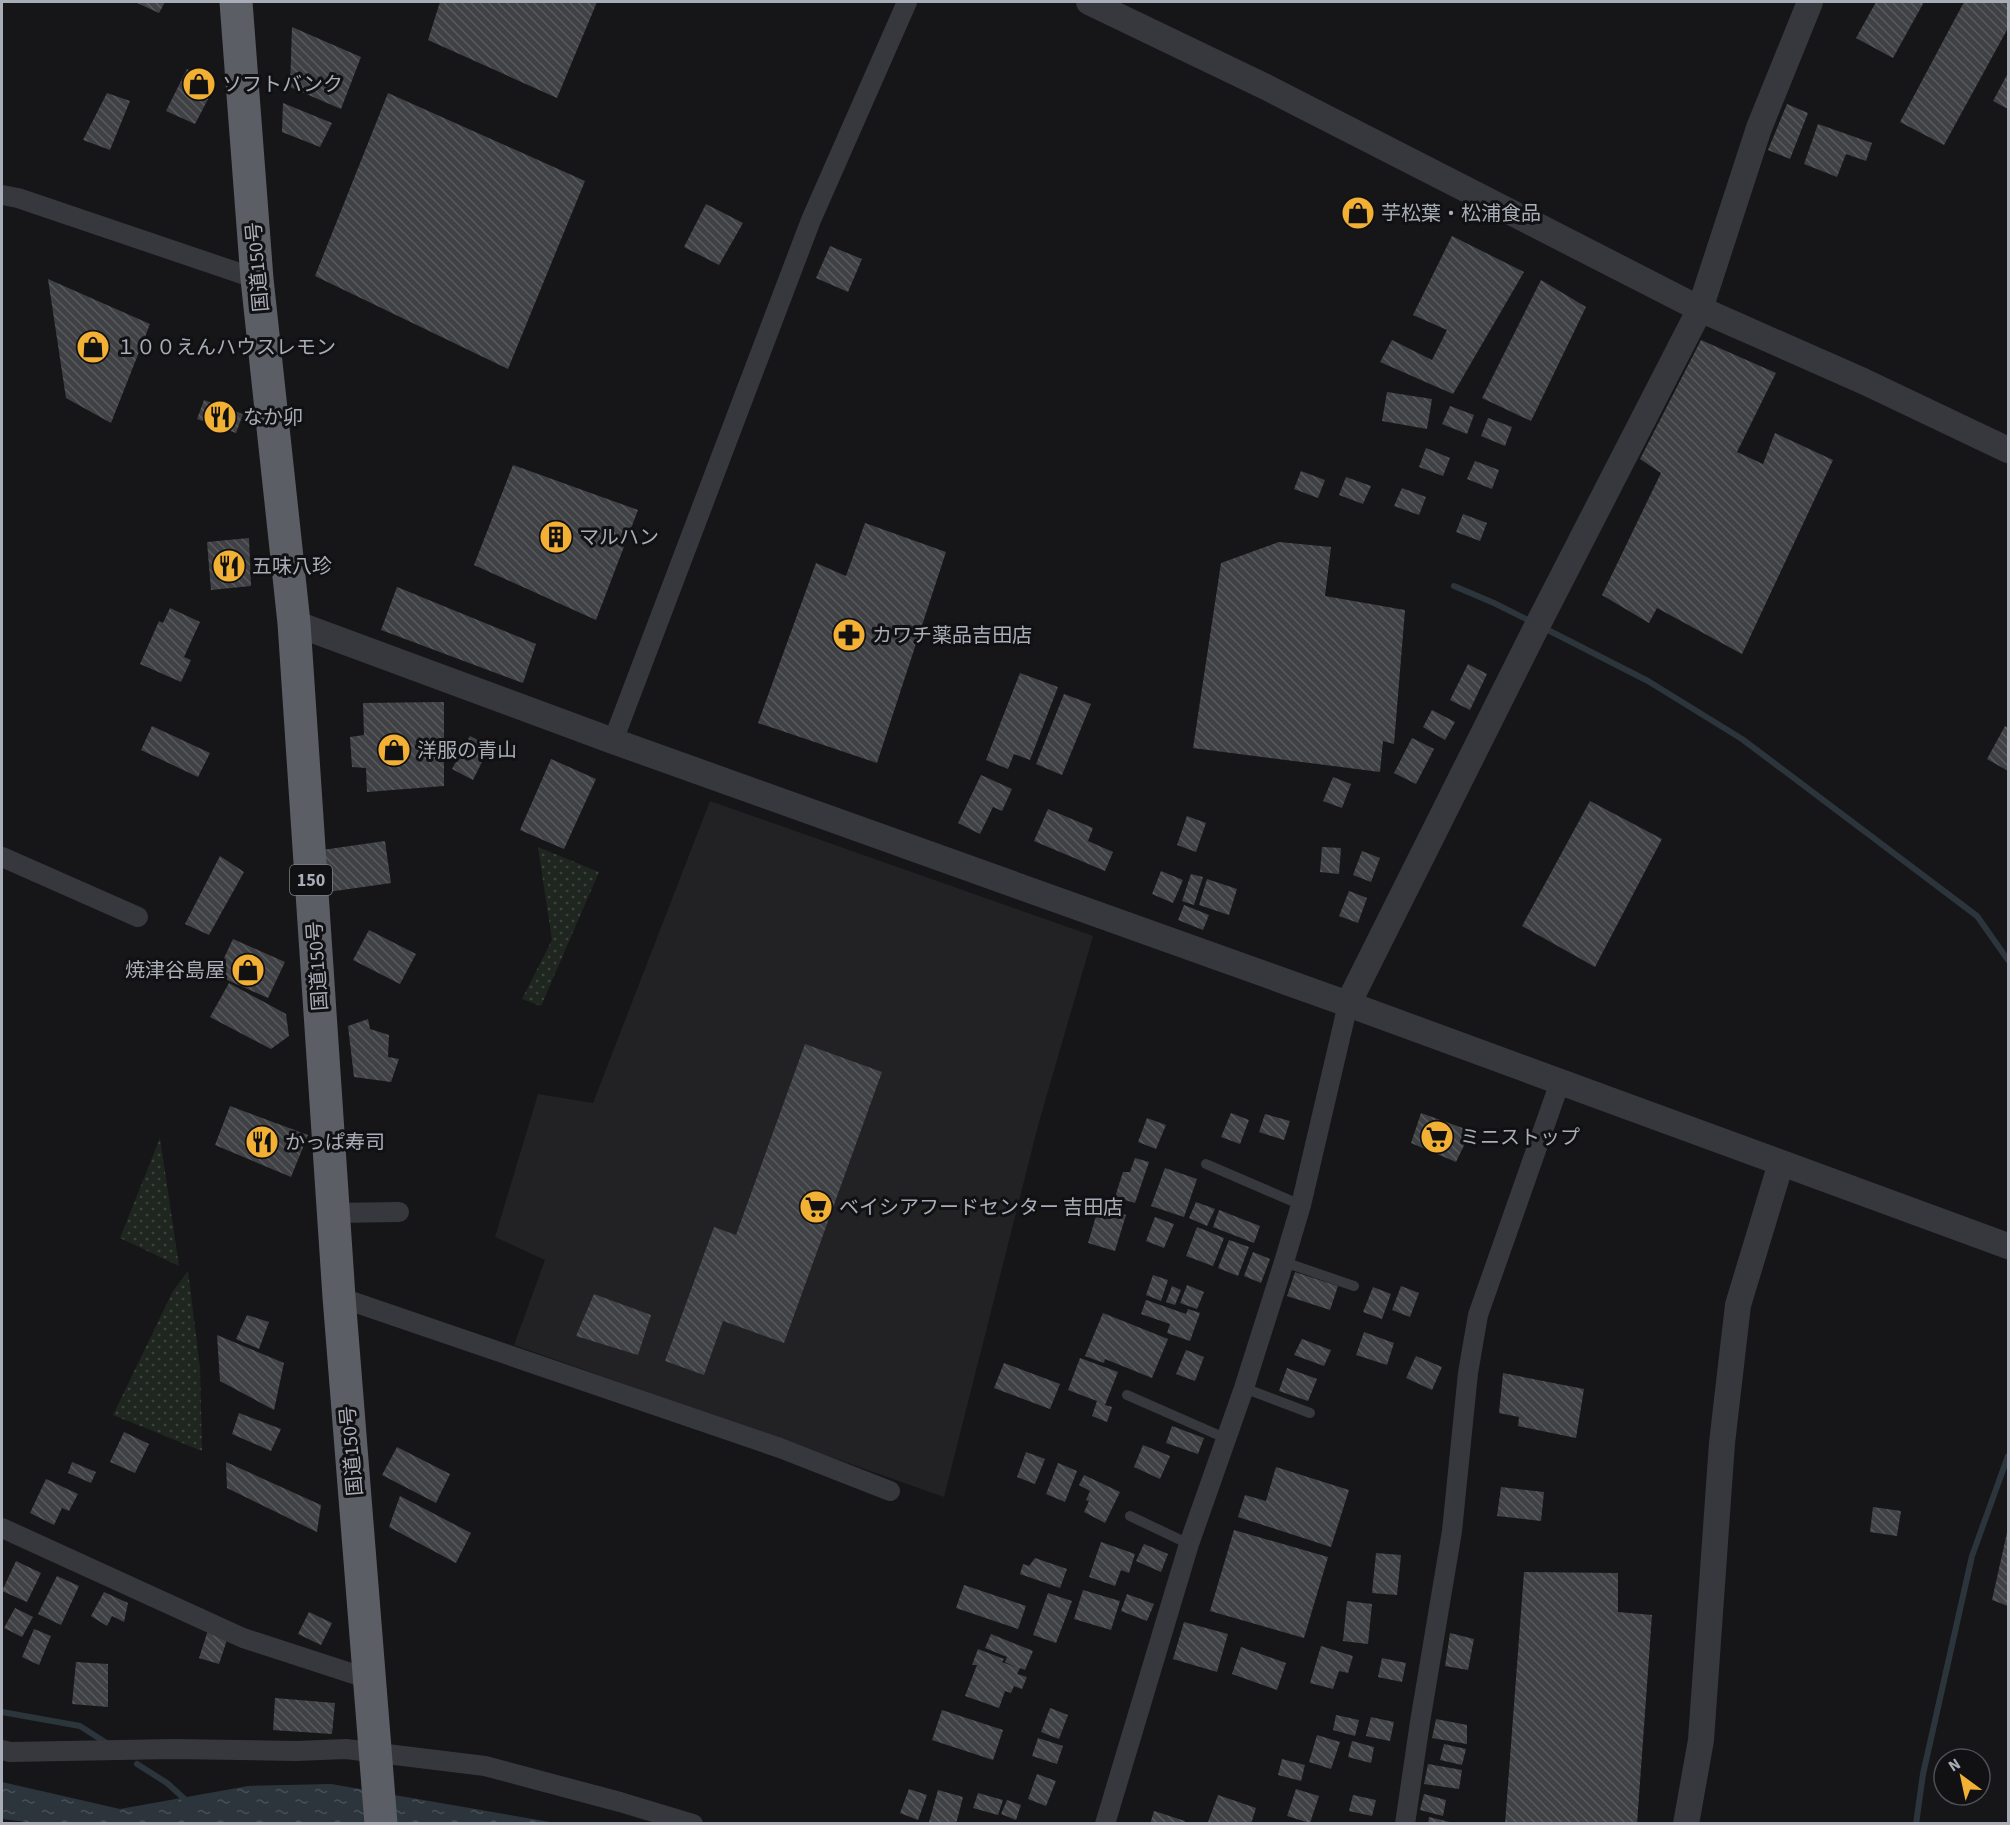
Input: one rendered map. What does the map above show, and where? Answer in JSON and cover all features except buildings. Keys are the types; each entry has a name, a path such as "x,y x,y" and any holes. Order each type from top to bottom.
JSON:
{"highway":[{"name":"国道150号","path":"236,2 257,279 294,623 339,1298 381,1824"}],"street":[{"path":"614,741 811,220 907,2"},
{"path":"1089,2 1266,87 1700,309 1863,381 2008,450"},
{"path":"1105,1824 1189,1544 1244,1388 1301,1205 1348,1004 1546,608 1700,309 1759,128 1810,2"},
{"path":"2,195 18,198 257,279"},
{"path":"294,623 614,741 1348,1004 2008,1246"},
{"path":"2,857 138,917"},
{"path":"1405,1824 1452,1531 1468,1373 1478,1315 1560,1082"},
{"path":"1686,1824 1701,1740 1722,1443 1738,1305 1781,1163"},
{"path":"333,1213 399,1212"},
{"path":"339,1298 780,1448 890,1491"},
{"path":"2,1528 243,1638 369,1680"},
{"path":"2,1750 10,1752 346,1749 376,1756 485,1766 693,1824"}],"lane":[{"path":"1206,1164 1301,1205"},
{"path":"1284,1262 1354,1286"},
{"path":"1244,1388 1310,1413"},
{"path":"1127,1395 1225,1438"},
{"path":"1130,1516 1189,1544"}],"shaded area":[{"path":"710,801 1093,936 1039,1122 944,1497 514,1345 545,1260 495,1237 538,1094 593,1103"},
{"path":"538,847 599,872 541,1006 522,999 552,940"},
{"path":"160,1138 179,1266 120,1238"},
{"path":"188,1271 200,1368 202,1451 113,1415 173,1291"}],"water":[{"path":"2,1782 120,1809 248,1786 331,1784 556,1823 35,1823 2,1819"}],"waterway":[{"path":"1454,586 1532,622"},
{"path":"1544,628 1648,681 1742,739 1977,916 2008,960"},
{"path":"1916,1824 1923,1774 1972,1556 2008,1456"},
{"path":"2,1712 80,1726 108,1744"},
{"path":"137,1764 167,1783 189,1803"}],"place":[{"name":"ソフトバンク","path":"199,84"},
{"name":"芋松葉・松浦食品","path":"1358,213"},
{"name":"１００えんハウスレモン","path":"93,347"},
{"name":"なか卯","path":"220,417"},
{"name":"マルハン","path":"556,537"},
{"name":"五味八珍","path":"229,566"},
{"name":"カワチ薬品吉田店","path":"849,635"},
{"name":"洋服の青山","path":"394,750"},
{"name":"焼津谷島屋","path":"248,970"},
{"name":"ミニストップ","path":"1437,1137"},
{"name":"かっぱ寿司","path":"262,1142"},
{"name":"ベイシアフードセンター 吉田店","path":"816,1207"}]}
